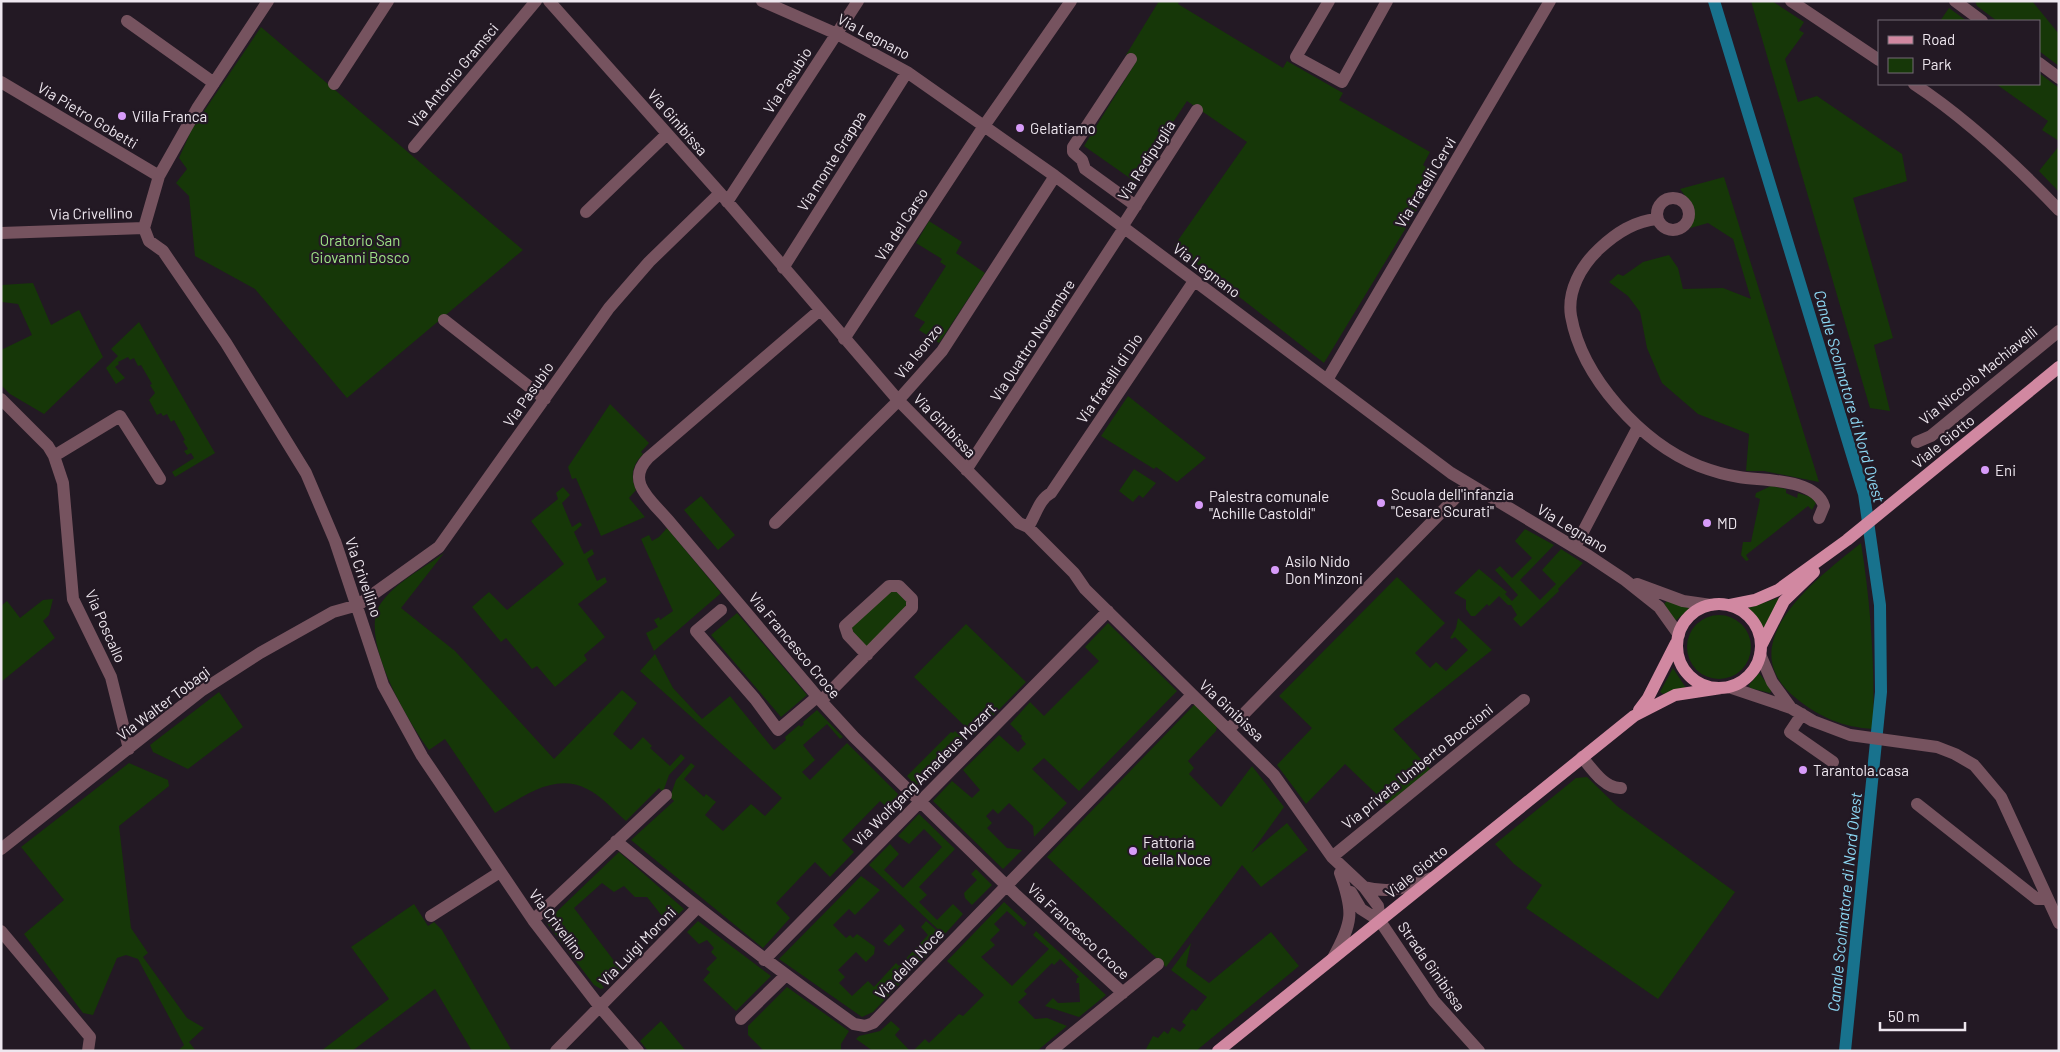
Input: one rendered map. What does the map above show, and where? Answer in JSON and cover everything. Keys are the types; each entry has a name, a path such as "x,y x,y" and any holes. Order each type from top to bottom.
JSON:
{"main road":[{"name":"Viale Giotto","path":"1218,1051 1634,716 1675,695 1725,687 1748,676 1757,664 1761,650 1784,601 1848,540 2059,367"},
{"name":"Viale Giotto","path":"1634,716 1648,698 1686,619 1694,612 1711,604 1730,605 1755,600 1778,590 1848,540"},
{"name":"Viale Giotto","path":"1730,605 1751,618 1758,631 1761,650"},
{"path":"1678,638 1678,656 1688,674 1709,687 1725,687"}],"street":[{"path":"144,228 159,176 214,83 268,1"},
{"path":"334,84 388,1"},
{"name":"Via Antonio Gramsci","path":"414,147 536,1"},
{"name":"Via Ginibissa","path":"549,1 898,400 966,470 1074,573 1085,589 1274,775 1332,857 1361,909 1380,920"},
{"name":"Via Legnano","path":"762,1 837,34 907,72 1055,176 1386,426 1469,484 1575,547 1625,580 1659,607 1678,638"},
{"name":"Via Pasubio","path":"358,606 439,547 610,308 649,262 723,198 858,1"},
{"name":"Via del Carso","path":"844,339 984,126 1071,1"},
{"path":"1329,1 1296,57 1342,82 1387,1"},
{"name":"Via fratelli Cervi","path":"1327,380 1550,1"},
{"path":"1791,1 1878,59"},
{"path":"1958,2 1981,20"},
{"path":"127,21 214,83"},
{"path":"1131,58 1073,147 1073,152 1082,160 1085,169 1136,206"},
{"path":"2040,64 2059,78"},
{"name":"Via monte Grappa","path":"783,268 907,72"},
{"name":"Via Pietro Gobetti","path":"1,82 159,176"},
{"path":"1915,85 2020,169 2059,210"},
{"name":"Via Redipuglia","path":"1123,228 1197,110"},
{"path":"586,212 667,134"},
{"name":"Via Isonzo","path":"775,523 898,400 942,351 1055,176"},
{"path":"1657,219 1642,220 1606,242 1586,262 1576,282 1570,299 1572,323 1592,370 1609,395 1638,427 1675,454 1700,467 1736,477 1776,480 1812,490 1818,494 1824,506 1819,518"},
{"name":"Via Crivellino","path":"1,233 144,228 150,241 163,251 226,343 306,473 335,541 383,685 426,763 534,920 600,1007 638,1051"},
{"name":"Via Quattro Novembre","path":"966,470 1123,228"},
{"name":"Via fratelli di Dio","path":"1028,528 1045,496 1051,493 1194,281"},
{"name":"Via Francesco Croce","path":"820,310 648,458 639,467 637,480 650,499 819,699 1006,886 1123,994"},
{"path":"444,320 545,399"},
{"name":"Via Niccolò Machiavelli","path":"1917,442 1931,436 2059,331"},
{"name":"Via Poscallo","path":"1,399 48,446 54,456 63,483 73,599 111,677 129,748"},
{"path":"54,456 120,416 160,480"},
{"path":"1575,547 1638,427"},
{"path":"1229,729 1469,484"},
{"name":"Via Legnano","path":"1625,580 1683,601 1711,604"},
{"path":"720,610 696,631 755,699 778,730 819,699 867,655 912,608 912,599 899,586 889,586 845,626 848,635 867,655"},
{"name":"Via Walter Tobagi","path":"1,849 202,691 260,653 333,612 358,606"},
{"name":"Via Wolfgang Amadeus Mozart","path":"764,960 919,800 1108,611"},
{"path":"1761,650 1772,682 1796,711"},
{"path":"1725,687 1796,711 1850,735 1937,747 1955,754 1974,765 1990,781 2001,797 2059,924"},
{"name":"Via della Noce","path":"616,841 697,908 785,976 854,1024 865,1026 873,1023 1192,695"},
{"name":"Via privata Umberto Boccioni","path":"1332,857 1524,700"},
{"path":"1796,711 1790,732 1833,762"},
{"path":"1582,757 1608,785 1614,789 1622,788"},
{"path":"534,920 666,795"},
{"path":"1917,804 2037,900 2048,899"},
{"name":"Via Ginibissa","path":"1332,857 1364,886 1378,906 1380,920"},
{"path":"431,916 500,872"},
{"name":"Via Ginibissa","path":"1332,959 1343,941 1351,919 1350,900 1340,873"},
{"path":"1364,886 1379,890 1399,890 1436,876"},
{"name":"Via Luigi Moroni","path":"556,1051 697,908"},
{"name":"Strada Ginibissa","path":"1380,920 1434,1002 1480,1051"},
{"path":"1,931 90,1037 88,1051"},
{"path":"1052,1051 1158,964"},
{"path":"741,1019 785,976"}],"green space":[{"path":"1159,1 1179,1 1178,4 1283,68 1287,61 1343,93 1339,100 1430,152 1423,165 1438,175 1324,363 1174,246 1247,142 1187,101 1134,181 1084,146 1136,62 1126,55"},
{"path":"1751,1 1772,1 1804,22 1799,30 1804,33 1785,59 1798,102 1817,96 1902,154 1907,181 1853,198 1893,338 1874,345 1890,411 1870,408"},
{"path":"1975,1 2032,1 2059,34 2059,66 2040,52 2040,20 1996,20 1977,6"},
{"path":"1949,8 1966,20 1941,20"},
{"name":"Oratorio San Giovanni Bosco","path":"261,27 523,250 347,398 255,289 195,256 189,196 176,183 187,169 179,158 192,129"},
{"path":"2040,74 2059,88 2059,141 2042,130 2048,121 1997,85 2040,85"},
{"path":"2059,146 2059,192 2039,171"},
{"path":"1724,177 1819,482 1764,471 1746,471 1749,434 1698,414 1662,383 1647,348 1640,312 1628,296 1609,282 1618,274 1623,276 1643,262 1669,255 1678,268 1683,289 1723,288 1751,299 1733,239 1708,223 1687,229 1692,213 1687,199 1680,189"},
{"path":"929,221 962,242 956,253 985,273 939,343 919,330 925,322 914,316 946,266 940,262 942,259 916,243"},
{"path":"33,283 51,325 79,310 103,357 44,414 10,394 1,385 1,350 32,335 18,304 2,302 1,285"},
{"path":"139,322 215,453 175,477 172,472 194,458 191,453 187,455 184,451 188,449 174,420 171,422 167,414 163,416 161,413 157,415 149,400 155,393 141,365 138,366 134,358 130,360 128,357 118,362 119,364 115,367 125,378 116,384 106,368 118,356 111,349"},
{"path":"1128,396 1206,458 1177,482 1156,467 1154,469 1101,436"},
{"path":"610,404 649,443 641,452 643,454 634,467 633,480 636,490 629,498 645,517 601,536 576,478 572,479 568,467"},
{"path":"1134,469 1156,483 1143,498 1139,495 1133,502 1119,491"},
{"path":"1771,486 1786,489 1786,493 1797,498 1798,493 1811,497 1816,503 1812,510 1808,506 1746,555 1749,560 1746,561 1741,555 1743,542 1751,542 1760,499 1755,497 1756,493"},
{"path":"563,487 570,495 562,503 572,527 580,522 582,525 574,532 584,554 592,549 594,554 587,559 597,581 605,577 607,582 578,604 605,637 584,655 587,660 555,687 537,666 532,669 506,638 501,642 472,607 489,592 507,610 564,564 531,521 558,499 556,493"},
{"path":"701,496 735,535 718,550 684,510"},
{"path":"667,528 721,593 654,651 646,633 658,627 654,620 659,617 660,620 673,611 641,539 649,535 652,541 659,537"},
{"path":"1525,529 1554,545 1520,580 1540,600 1556,584 1542,570 1561,549 1583,563 1558,589 1559,591 1521,627 1513,619 1517,615 1511,605 1508,605 1499,596 1489,606 1487,604 1475,616 1471,616 1466,609 1466,600 1454,593 1479,569 1507,592 1505,594 1512,601 1518,595 1495,570 1500,566 1512,578 1532,558 1515,541"},
{"path":"1861,543 1872,636 1873,729 1842,724 1806,706 1778,678 1771,656 1775,635 1787,614 1803,593"},
{"path":"444,553 401,608 455,651 554,759 622,690 637,703 613,734 631,750 643,737 652,746 650,748 670,766 681,754 685,758 669,775 663,792 659,788 626,821 592,792 575,784 563,783 539,789 495,813 445,739 429,750 409,720 388,678 375,636 375,618 381,603 394,588"},
{"path":"1397,577 1445,623 1415,653 1430,668 1436,662 1446,671 1468,650 1455,637 1450,638 1456,628 1458,618 1492,650 1393,729 1431,770 1388,805 1345,764 1306,804 1277,765 1312,728 1279,696"},
{"path":"894,589 909,603 871,645 865,647 856,639 851,627"},
{"path":"1778,598 1764,629 1761,629 1757,621 1745,609"},
{"path":"53,599 49,615 43,621 55,638 1,682 1,606 7,601 20,618 43,600"},
{"path":"1667,601 1689,607 1689,609 1675,621 1664,604"},
{"path":"737,613 807,695 781,717 711,635"},
{"path":"1719,615 1731,618 1742,624 1748,635 1751,647 1748,659 1742,670 1731,676 1719,679 1707,676 1696,670 1690,659 1687,647 1690,635 1696,624 1707,618"},
{"path":"1108,623 1177,691 1079,791 1044,758 1032,769 1067,803 1034,837 1033,826 1009,803 998,814 993,809 986,816 992,823 987,828 1007,848 1022,850 1003,869 933,801 952,781 972,798 980,790 963,770 999,735 1018,752 1026,744 1021,738 1022,736 1010,724 1030,702 1044,716 1099,661 1085,647"},
{"path":"966,624 1026,682 974,735 914,677"},
{"path":"655,654 673,688 702,719 730,696 774,750 786,740 785,737 799,725 801,727 804,724 803,722 817,710 843,737 840,739 827,724 803,745 815,760 802,772 810,780 847,743 905,801 893,813 880,801 842,840 854,852 830,877 815,862 776,903 790,918 763,948 631,840 674,801 670,797 676,780 691,763 695,766 684,779 704,797 706,794 716,802 705,815 723,831 751,804 765,816 782,798 640,671"},
{"path":"1673,668 1686,688 1663,694 1660,692"},
{"path":"1759,673 1772,690 1770,693 1750,688 1749,685"},
{"path":"219,692 243,727 188,769 153,752 150,745"},
{"path":"1195,704 1217,727 1216,731 1188,761 1194,768 1189,774 1221,807 1252,766 1284,807 1251,853 1287,823 1308,850 1261,887 1242,865 1166,967 1047,857"},
{"path":"955,731 963,739 916,786 907,776 951,732"},
{"path":"129,763 168,780 169,786 119,826 131,928 148,953 143,957 187,1018 204,1028 189,1042 196,1051 178,1051 184,1045 138,959 126,955 117,958 93,1015 83,1013 24,934 64,900 21,847"},
{"path":"1587,777 1617,806 1735,892 1658,999 1526,908 1542,885 1514,864 1495,844 1576,778"},
{"path":"919,814 955,849 919,887 927,895 919,902 937,920 953,904 963,914 944,935 869,865 890,844 899,854 884,870 903,888 942,847 924,829 909,844 898,836"},
{"path":"619,852 684,909 670,922 666,921 647,897 635,897 624,886 614,892 602,883 574,908 621,970 615,975 611,971 600,982 604,988 601,989 594,985 546,922"},
{"path":"976,869 992,885 972,905 965,898 964,893 977,880 971,874"},
{"path":"861,876 880,890 855,915 849,909 833,925 846,938 850,935 853,938 857,934 875,947 874,954 866,962 856,952 838,970 845,977 839,983 852,996 868,981 874,987 896,963 899,966 928,935 921,927 926,921 944,937 873,1012 862,1017 779,959"},
{"path":"1004,902 1027,923 1024,927 1007,911 994,924 1000,930 990,940 995,945 981,957 1012,986 1049,949 1033,935 1036,931 1106,995 1079,1017 1045,1006 1053,998 1058,1003 1080,1002 1079,983 1076,983 1079,977 1060,959 1054,965 1052,963 1024,991 1027,994 1018,1002 1035,1019 1047,1018 1067,1026 1037,1051 913,1051 925,1039 929,1043 959,1014 963,1016 984,995 947,961"},
{"path":"414,904 428,926 434,922 442,930 512,1051 472,1051 435,989 352,1051 321,1051 389,999 351,947"},
{"path":"698,921 771,976 736,1011 703,980 710,972 706,969 717,958 711,952 714,948 707,940 699,944 687,932"},
{"path":"900,924 905,930 889,946 883,941"},
{"path":"1271,932 1299,966 1196,1051 1145,1051 1153,1036 1158,1038 1164,1031 1168,1034 1172,1027 1180,1032 1186,1025 1182,1022 1192,1009 1196,1011 1207,997 1171,970 1191,943 1186,966 1209,983"},
{"path":"787,987 849,1031 841,1044 841,1051 764,1051 748,1035 748,1026"},
{"path":"661,1021 686,1051 648,1051 640,1041"},
{"path":"891,1021 900,1029 895,1035 910,1051 873,1051 856,1039 859,1036 880,1031"}],"waterway":[{"name":"Canale Scolmatore di Nord Ovest","path":"1714,1 1864,494 1880,605 1881,692 1845,1051"}],"place":[{"name":"Villa Franca","path":"122,116"},
{"name":"Gelatiamo","path":"1020,128"},
{"name":"Eni","path":"1985,470"},
{"name":"Scuola dell'infanzia \"Cesare Scurati\"","path":"1381,503"},
{"name":"Palestra comunale \"Achille Castoldi\"","path":"1199,505"},
{"name":"MD","path":"1707,523"},
{"name":"Asilo Nido Don Minzoni","path":"1275,570"},
{"name":"Tarantola.casa","path":"1803,770"},
{"name":"Fattoria della Noce","path":"1133,851"}]}
